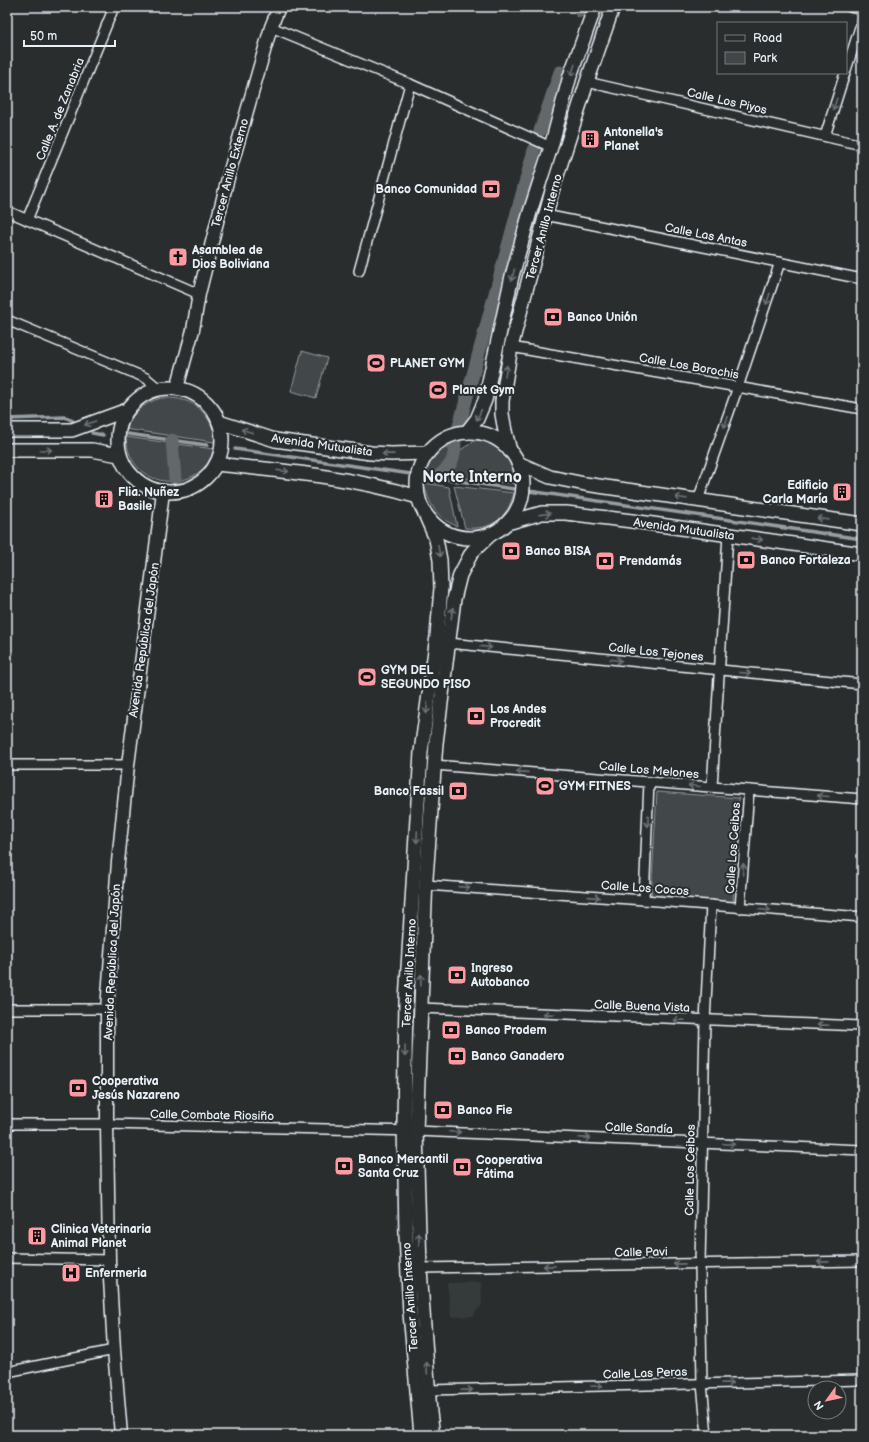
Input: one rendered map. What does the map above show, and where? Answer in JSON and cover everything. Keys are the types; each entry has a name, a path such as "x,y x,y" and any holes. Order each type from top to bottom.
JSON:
{"main road":[{"name":"Tercer Anillo Interno","path":"467,432 477,419 485,400 512,276 530,212 551,147 570,76 596,7"},
{"path":"579,51 589,45 594,39 607,7"},
{"name":"Tercer Anillo Interno","path":"510,451 502,414 502,401 511,347 546,215 588,79 613,7"},
{"path":"523,300 525,262 555,152 551,147 559,140 564,130 579,85 588,79"},
{"path":"177,388 190,392 202,399 212,409 222,436 221,450 216,464 207,477 194,487 179,492 163,492 149,488 136,480 126,469 120,455 117,440 118,432 127,410 136,400 147,393 159,389 177,388"},
{"path":"7,430 72,430 127,410"},
{"name":"Avenida Mutualista","path":"218,422 275,440 371,453 427,453"},
{"path":"467,432 483,434 498,440 510,451 518,463 523,484 519,505 507,523 491,534 474,538 455,536 438,528 426,514 418,497 418,474 427,453 438,442 452,435 467,432"},
{"path":"7,450 92,450 120,455"},
{"path":"518,463 550,477 634,492 862,524"},
{"path":"216,464 315,474 388,488 418,497"},
{"name":"Avenida Mutualista","path":"507,523 542,513 566,513 640,522 862,554"},
{"name":"Tercer Anillo Interno","path":"426,514 436,539 440,560 441,588 437,636 421,752 406,1001 410,1131 428,1390 433,1435"},
{"name":"Tercer Anillo Interno","path":"421,1435 410,1313 406,1236 410,1131 420,1008 425,885 434,765 454,599 460,575 472,552 491,534"}],"street":[{"name":"Calle A. de Zanabria","path":"27,220 114,7"},
{"name":"Tercer Anillo Externo","path":"177,388 193,330 199,294 229,174 271,27 279,7"},
{"path":"850,7 862,10"},
{"path":"847,67 862,21"},
{"path":"271,27 410,84 551,147"},
{"path":"825,136 845,74"},
{"name":"Calle Los Piyos","path":"588,79 862,145"},
{"path":"359,271 410,84"},
{"path":"7,211 199,294"},
{"name":"Calle Las Antas","path":"546,215 862,279"},
{"path":"698,500 780,262"},
{"path":"7,320 146,378 159,389"},
{"name":"Calle Los Borochis","path":"511,347 862,409"},
{"name":"Avenida República del Japón","path":"121,1435 109,1260 107,1009 118,862 128,765 163,492"},
{"path":"712,787 728,535"},
{"name":"Calle Los Tejones","path":"448,642 719,671 862,684"},
{"path":"7,765 128,765"},
{"name":"Calle Los Melones","path":"434,765 862,799"},
{"path":"644,900 649,782"},
{"name":"Calle Los Ceibos","path":"740,908 749,790"},
{"name":"Calle Los Cocos","path":"425,885 644,900 862,918"},
{"name":"Calle Los Ceibos","path":"707,1435 702,1384 700,1264 705,1021 711,906"},
{"name":"Calle Buena Vista","path":"420,1008 705,1021 862,1026"},
{"path":"7,1009 107,1009"},
{"name":"Calle Combate Riosiño","path":"7,1124 107,1124 410,1131"},
{"name":"Calle Sandía","path":"410,1131 862,1150"},
{"path":"7,1258 109,1260"},
{"name":"Calle Pavi","path":"420,1268 862,1261"},
{"path":"7,1372 114,1350"},
{"name":"Calle Las Peras","path":"428,1390 862,1380"}],"shaded area":[{"path":"481,1282 482,1305 475,1312 474,1316 451,1317 447,1283"}],"green space":[{"path":"302,351 327,358 316,398 291,391"},
{"path":"161,398 184,400 196,406 207,417 211,424 215,437 214,442 125,429 131,418 139,409"},
{"path":"126,437 214,449 207,464 195,475 181,480 166,481 152,477 139,469 130,455"},
{"path":"476,440 493,444 503,452 513,468 515,484 443,476 454,466 459,451"},
{"path":"451,441 449,455 440,471 436,474 425,472 429,462 435,454"},
{"path":"424,483 449,487 457,526 444,519 434,509 428,497"},
{"path":"454,486 514,493 507,510 497,521 491,525 483,527 465,528"},
{"path":"657,792 739,798 733,902 651,896"}],"waterway":[{"path":"580,11 581,7"},
{"path":"540,131 560,72"},
{"path":"459,426 534,150"},
{"path":"7,419 65,417 73,421"},
{"path":"92,433 103,435"},
{"path":"128,434 207,445"},
{"path":"172,440 175,479"},
{"path":"436,478 446,470 452,462 455,440"},
{"path":"235,449 411,474"},
{"path":"425,476 514,489"},
{"path":"529,491 862,539"}],"place":[{"name":"Antonella's Planet","path":"590,139"},
{"name":"Banco Comunidad","path":"491,189"},
{"name":"Asamblea de Dios Boliviana","path":"178,257"},
{"name":"Banco Unión","path":"553,317"},
{"name":"PLANET GYM","path":"376,363"},
{"name":"Planet Gym","path":"438,390"},
{"name":"Edificio Carla María","path":"842,492"},
{"name":"Flia. Nuñez Basile","path":"104,499"},
{"name":"Banco BISA","path":"511,551"},
{"name":"Banco Fortaleza","path":"746,560"},
{"name":"Prendamás","path":"605,561"},
{"name":"GYM DEL SEGUNDO PISO","path":"367,677"},
{"name":"Los Andes Procredit","path":"476,716"},
{"name":"GYM FITNES","path":"545,786"},
{"name":"Banco Fassil","path":"458,791"},
{"name":"Ingreso Autobanco","path":"457,975"},
{"name":"Banco Prodem","path":"451,1030"},
{"name":"Banco Ganadero","path":"457,1056"},
{"name":"Cooperativa Jesús Nazareno","path":"78,1088"},
{"name":"Banco Fie","path":"443,1110"},
{"name":"Banco Mercantil Santa Cruz","path":"344,1166"},
{"name":"Cooperativa Fátima","path":"462,1167"},
{"name":"Clinica Veterinaria Animal Planet","path":"37,1236"},
{"name":"Enfermeria","path":"71,1273"}],"district":[{"name":"Norte Interno","path":"472,476"}]}
